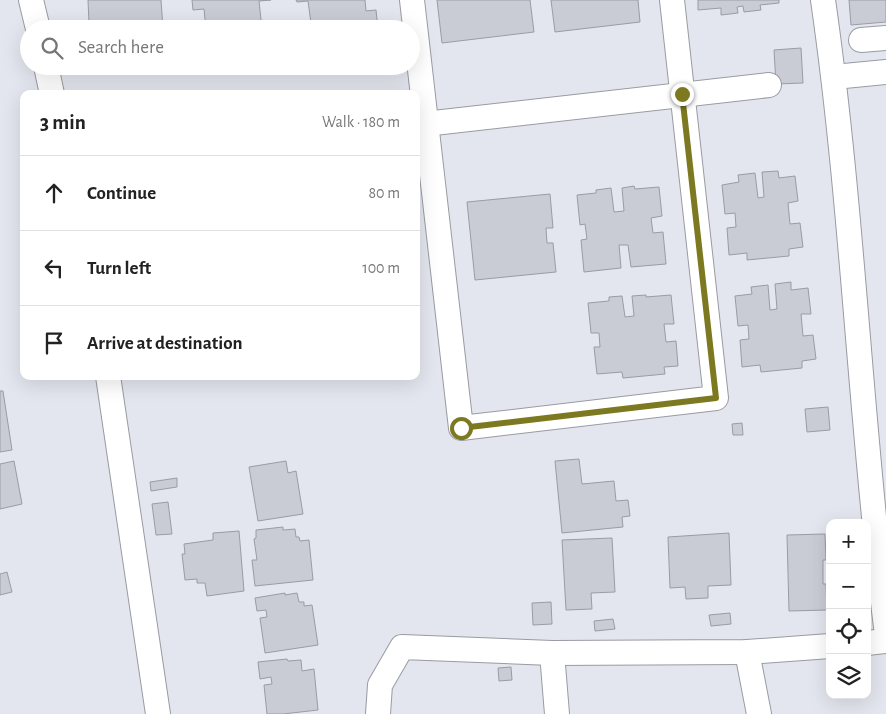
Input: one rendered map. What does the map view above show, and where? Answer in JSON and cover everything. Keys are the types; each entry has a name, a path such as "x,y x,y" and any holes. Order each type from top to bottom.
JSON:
{"street":[{"path":"31,0 36,20"},
{"path":"412,0 413,20"},
{"path":"420,111 461,428 716,398 672,0"},
{"path":"822,0 834,77 879,513 886,627"},
{"path":"861,40 886,38"},
{"path":"834,77 886,72"},
{"path":"48,75 51,90"},
{"path":"417,75 418,90"},
{"path":"421,125 769,85"},
{"path":"109,380 158,714"},
{"path":"871,643 886,642"},
{"path":"378,714 380,685 402,647 552,653 747,652 826,646"},
{"path":"747,652 759,714"},
{"path":"552,653 557,714"}],"building":[{"path":"88,0 161,0 162,20 89,20"},
{"path":"192,0 271,0 259,1 261,20 205,20 204,9 193,10"},
{"path":"296,0 365,0 366,11 376,10 377,20 311,20 308,1 297,2"},
{"path":"437,0 530,0 534,32 442,43"},
{"path":"551,0 638,0 640,22 555,32"},
{"path":"698,0 779,0 779,3 760,5 761,10 744,12 743,6 737,7 738,13 721,15 721,8 698,10"},
{"path":"849,0 886,0 886,22 851,25"},
{"path":"801,48 803,83 776,84 774,50"},
{"path":"778,171 779,178 795,176 798,201 788,203 790,224 800,223 803,247 789,249 789,256 747,260 747,253 729,255 727,228 736,227 735,213 725,214 722,185 739,182 738,175 755,173 758,198 764,197 762,172"},
{"path":"634,186 635,189 659,187 662,216 651,218 653,233 663,232 666,264 631,267 628,245 619,245 621,268 584,272 581,240 587,239 585,224 580,225 577,195 596,193 596,190 611,188 614,212 624,211 622,188"},
{"path":"550,194 553,228 546,228 547,243 553,243 556,272 475,280 467,202"},
{"path":"791,282 791,290 808,288 811,314 801,314 803,336 813,335 816,359 802,361 802,368 761,372 760,365 742,367 740,340 749,339 748,325 738,326 735,296 752,294 751,287 768,285 770,310 777,309 775,284"},
{"path":"646,295 646,297 671,295 674,324 664,324 666,342 676,341 678,366 664,367 665,374 623,378 622,372 597,374 594,347 600,347 599,333 591,333 588,303 609,301 609,297 622,296 625,317 634,316 632,296"},
{"path":"0,391 3,391 12,450 0,452"},
{"path":"828,407 830,430 807,432 805,409"},
{"path":"742,423 743,435 733,435 732,424"},
{"path":"579,459 582,484 614,481 616,501 628,500 630,516 622,517 623,527 562,533 555,461"},
{"path":"14,461 22,504 0,509 0,464"},
{"path":"286,461 288,473 296,471 303,514 258,521 249,467"},
{"path":"177,478 177,487 151,491 150,482"},
{"path":"168,502 172,534 156,535 152,504"},
{"path":"283,527 283,530 295,529 296,537 299,537 300,541 309,540 313,580 255,586 252,560 257,560 254,539 256,538 256,530"},
{"path":"239,531 244,591 207,596 205,583 197,583 197,579 185,580 182,554 185,554 184,544 213,540 213,533"},
{"path":"729,533 731,585 708,586 708,598 686,599 685,587 670,588 668,537"},
{"path":"825,534 826,560 823,560 823,584 826,584 826,610 789,611 787,535"},
{"path":"612,538 615,592 591,593 592,609 566,610 562,540"},
{"path":"7,572 12,592 0,595 0,574"},
{"path":"285,593 285,595 297,593 299,602 304,602 304,606 312,605 318,645 265,653 260,618 267,617 266,610 257,611 255,598"},
{"path":"551,602 552,624 533,625 532,603"},
{"path":"730,613 731,624 711,626 709,615"},
{"path":"613,619 615,629 595,631 594,621"},
{"path":"287,659 288,661 301,660 302,671 314,669 318,710 267,714 264,685 272,684 271,677 260,679 258,662"},
{"path":"511,667 512,680 499,681 498,668"}],"route":[{"path":"461,428 716,398 682,94"}]}
